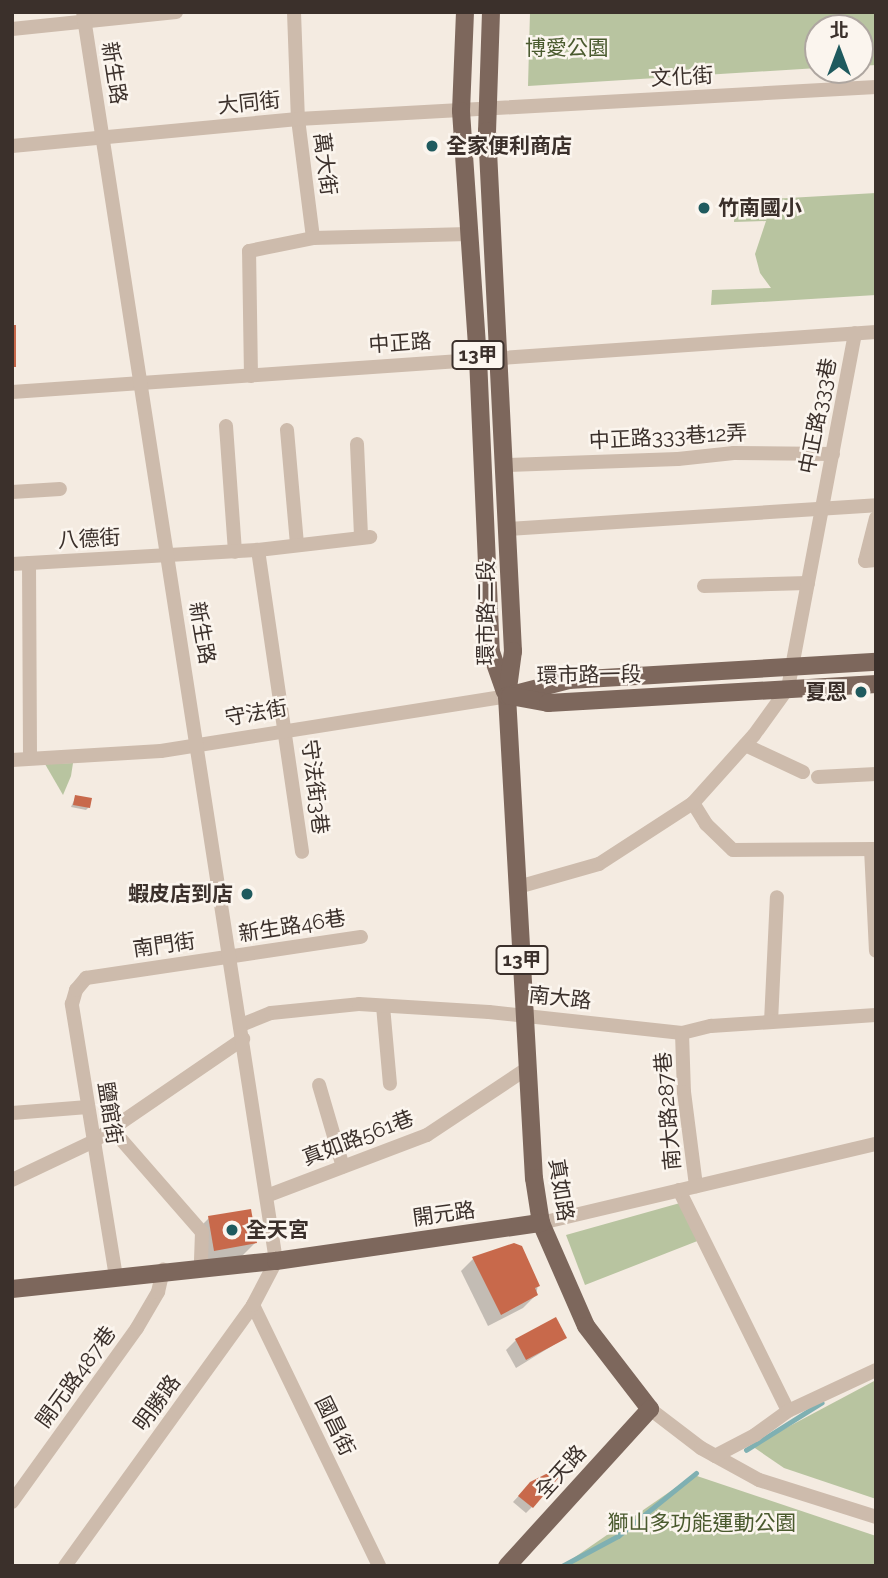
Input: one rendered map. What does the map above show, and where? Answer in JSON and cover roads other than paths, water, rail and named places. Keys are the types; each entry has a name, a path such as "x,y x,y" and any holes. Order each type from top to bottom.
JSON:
{"main road":[{"name":"環市路二段","path":"465,12 461,111 470,234 505,465 513,651 507,696"},
{"name":"環市路二段","path":"491,12 487,358 491,652 507,696"},
{"name":"環市路一段","path":"507,696 569,680 876,662"},
{"name":"環市路一段","path":"507,696 548,703 876,684"},
{"name":"真如路","path":"507,696 528,1068 541,1223 586,1326 650,1409"},
{"name":"開元路","path":"12,1289 163,1270 276,1261 541,1223"},
{"name":"全天路","path":"507,1566 650,1409"}],"street":[{"path":"12,29 84,17 176,12"},
{"name":"萬大街","path":"294,12 298,119 313,237"},
{"name":"新生路","path":"84,17 200,744 230,957 269,1195 276,1261"},
{"name":"文化街","path":"490,109 876,87"},
{"name":"大同街","path":"12,146 298,119 490,109"},
{"path":"251,376 249,251 313,237 470,234"},
{"name":"中正路333巷","path":"788,688 855,332"},
{"name":"中正路","path":"12,393 876,332"},
{"path":"226,426 235,552"},
{"path":"287,430 297,545"},
{"name":"八德街","path":"12,564 235,552 365,537 358,444"},
{"name":"中正路333巷12弄","path":"505,465 678,460 734,453 832,454"},
{"path":"12,492 60,489"},
{"path":"508,529 876,505"},
{"path":"876,517 865,561 876,560"},
{"name":"守法街3巷","path":"258,550 302,852"},
{"path":"29,563 30,758"},
{"path":"704,586 807,583"},
{"path":"518,887 599,864 693,803 745,745 788,688"},
{"name":"守法街","path":"12,760 161,751 286,728 507,696"},
{"path":"745,745 803,772"},
{"path":"818,777 876,774"},
{"path":"693,803 706,824 733,850 873,849 876,951"},
{"path":"771,1021 777,897"},
{"name":"新生路46巷","path":"230,957 361,937"},
{"name":"南門街","path":"105,975 230,957"},
{"name":"鹽館街","path":"105,975 86,978 76,990 72,1004 116,1277"},
{"path":"383,1006 390,1084"},
{"name":"南大路","path":"12,1180 94,1141 242,1032 285,1011 383,1006 525,1016 682,1033 771,1021 876,1015"},
{"name":"南大路287巷","path":"682,1033 684,1092 696,1186"},
{"name":"真如路561巷","path":"269,1195 427,1135 528,1068"},
{"path":"318,1085 343,1167"},
{"path":"12,1113 88,1107"},
{"path":"112,1129 202,1232 201,1267"},
{"name":"開元路","path":"541,1223 876,1144"},
{"path":"679,1190 788,1411"},
{"name":"明勝路","path":"65,1566 253,1305 276,1261"},
{"name":"開元路487巷","path":"12,1502 137,1328 158,1292 163,1270"},
{"name":"國昌街","path":"253,1305 379,1566"},
{"path":"715,1456 755,1435 788,1411 876,1370"},
{"name":"真如路","path":"650,1409 715,1456 759,1480 876,1517"}],"waterway":[{"path":"746,1450 821,1403"},
{"path":"562,1566 618,1536 696,1473"}],"place":[{"name":"全家便利商店","path":"432,146"},
{"name":"竹南國小","path":"704,208"},
{"name":"夏恩","path":"861,692"},
{"name":"蝦皮店到店","path":"247,894"},
{"name":"全天宮","path":"232,1230"}],"park label":[{"name":"博愛公園","path":"567,48"},
{"name":"獅山多功能運動公園","path":"702,1523"}]}
